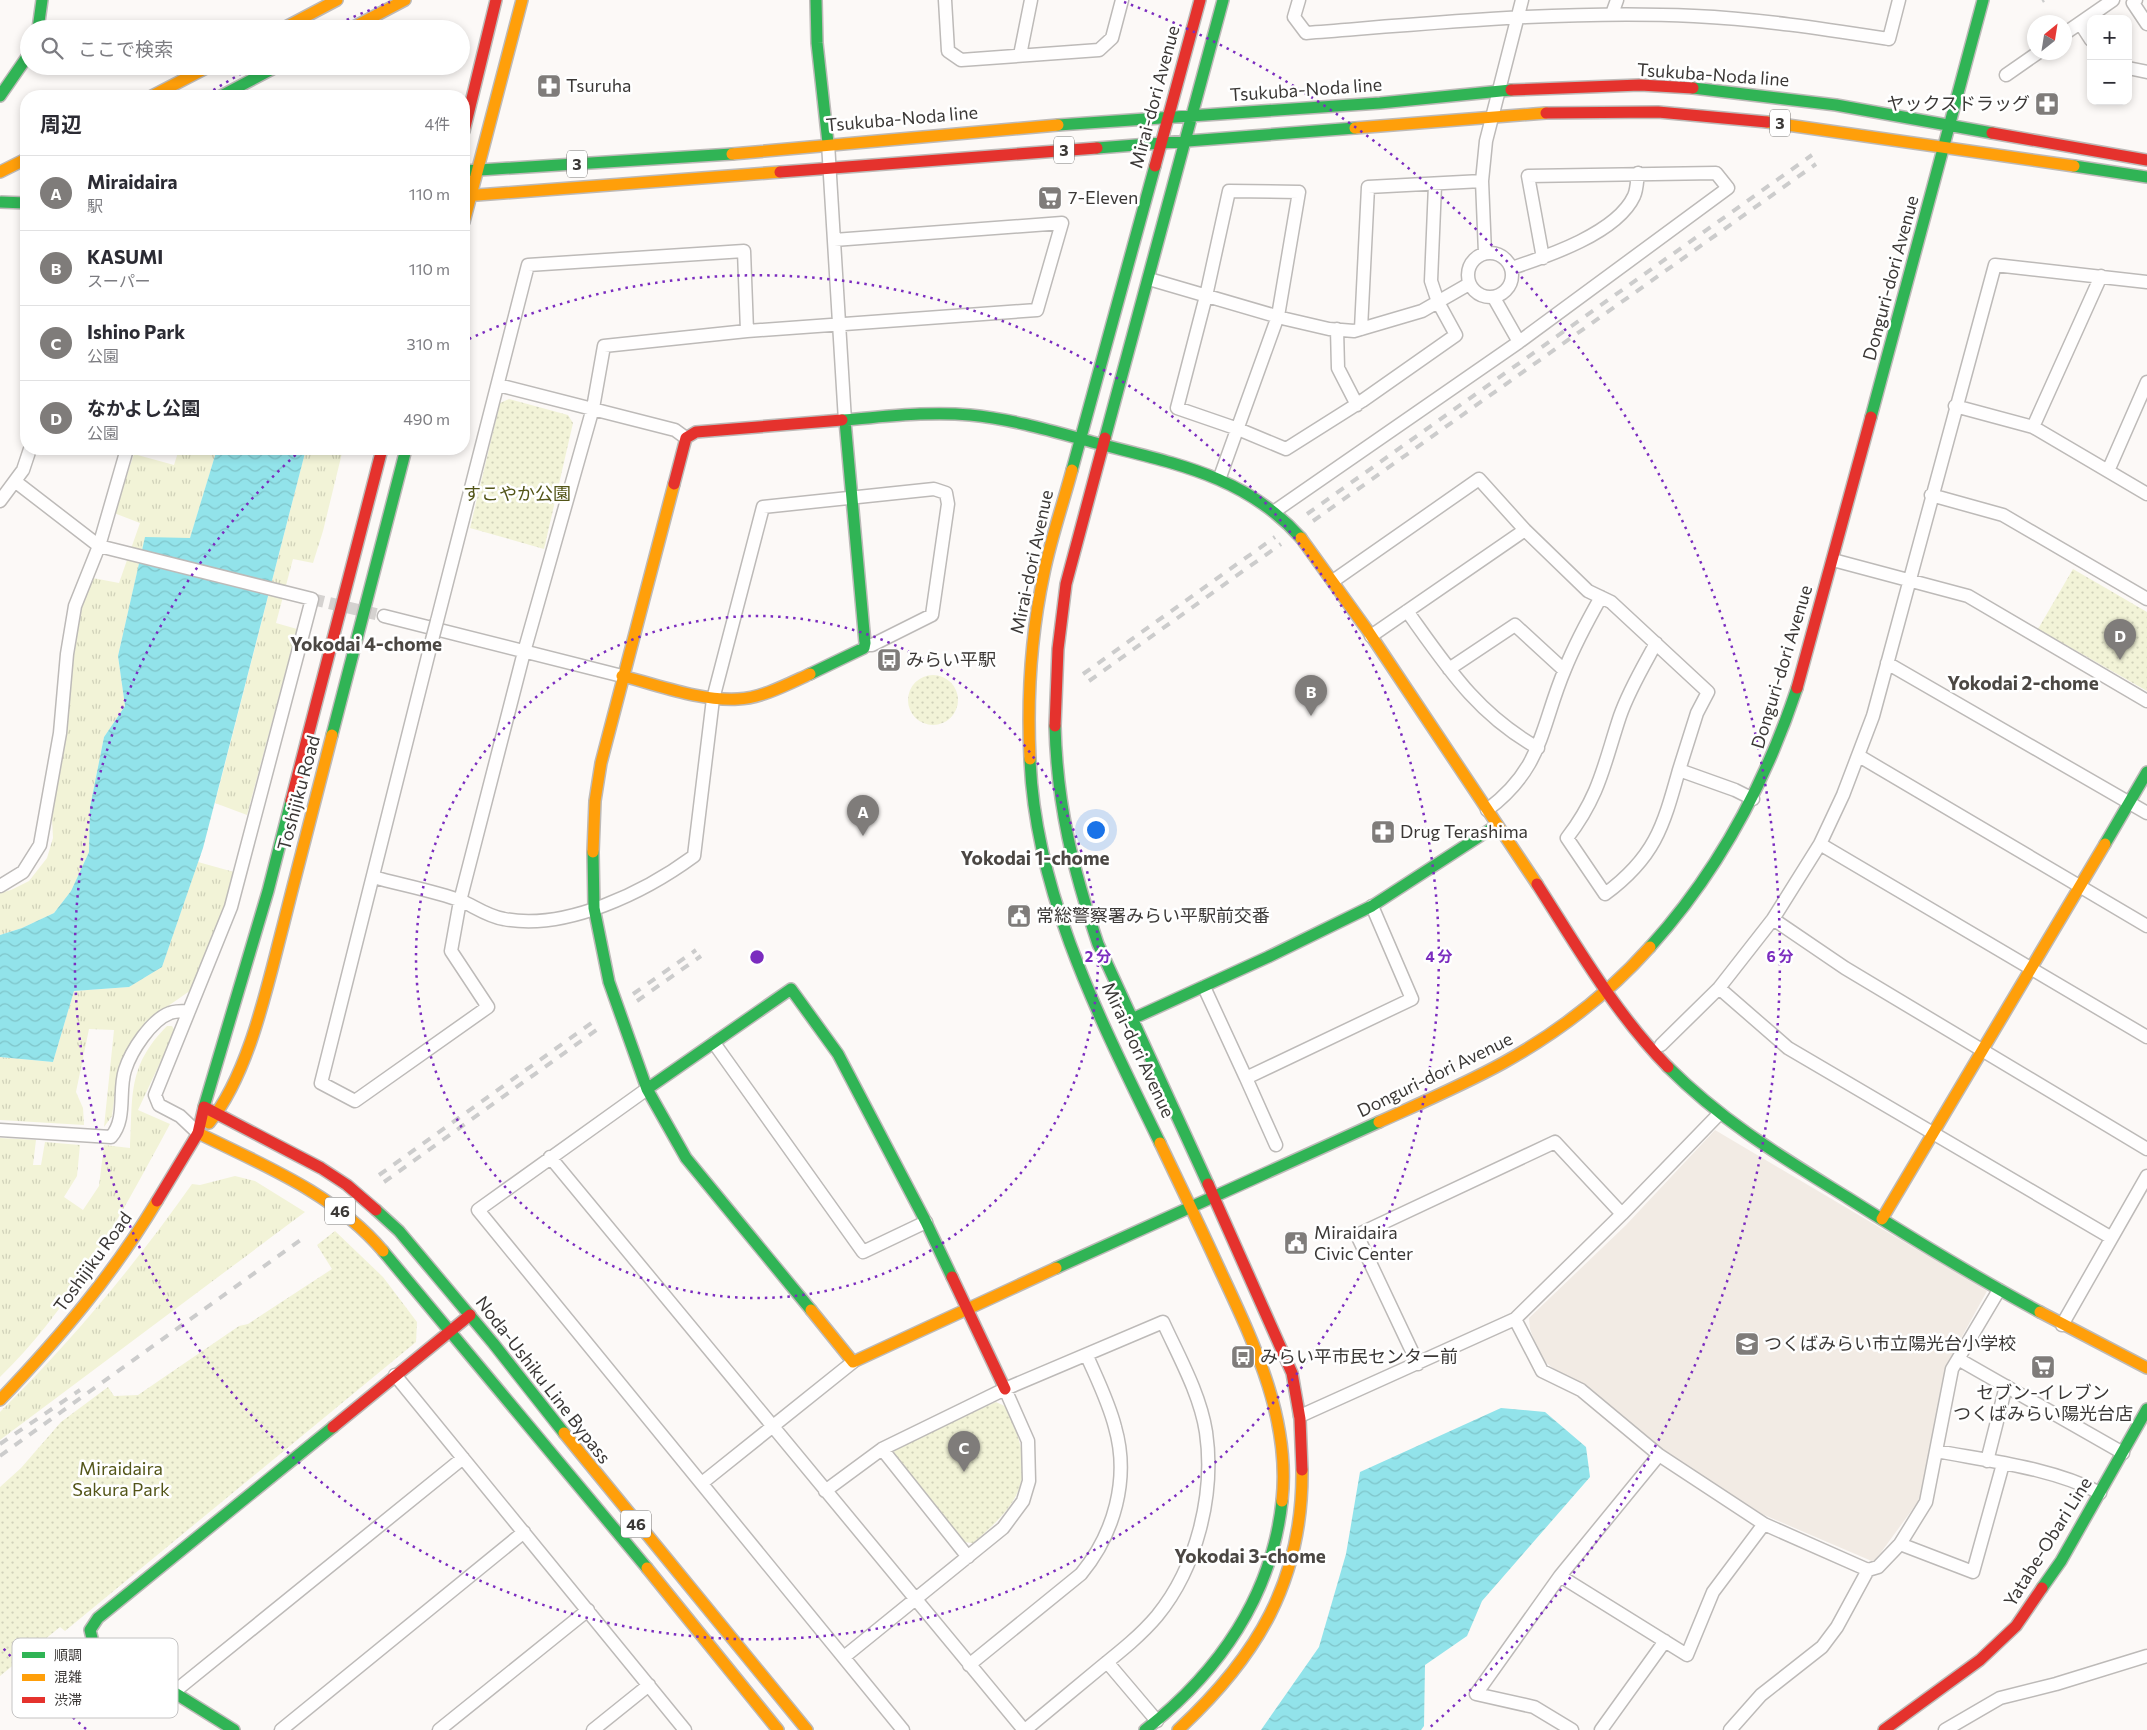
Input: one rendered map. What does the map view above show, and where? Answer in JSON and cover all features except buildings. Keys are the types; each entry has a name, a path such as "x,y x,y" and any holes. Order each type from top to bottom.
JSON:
{"main road":[{"path":"39,20 42,0"},
{"path":"299,20 337,0"},
{"path":"367,20 405,0"},
{"path":"470,106 496,0"},
{"path":"470,188 477,170 522,0"},
{"path":"816,0 814,4 817,43 828,143"},
{"name":"Mirai-dori Avenue","path":"1145,1730 1196,1686 1223,1653 1244,1621 1258,1594 1270,1560 1280,1522 1283,1490 1283,1453 1276,1413 1250,1335 1076,957 1051,882 1036,813 1030,759 1029,713 1032,641 1044,572 1200,0"},
{"name":"Mirai-dori Avenue","path":"1178,1730 1197,1714 1228,1682 1250,1651 1275,1607 1289,1570 1299,1527 1304,1482 1300,1416 1294,1378 1276,1333 1098,944 1072,862 1064,823 1054,734 1056,662 1066,584 1187,141 1223,0"},
{"name":"Donguri-dori Avenue","path":"854,1362 967,1307 1214,1198 1474,1078 1526,1050 1571,1018 1606,989 1643,954 1686,906 1717,863 1753,799 1774,754 1790,711 1833,560 1983,0"},
{"path":"0,96 20,68"},
{"path":"164,90 193,75"},
{"path":"232,90 261,75"},
{"name":"Tsukuba-Noda line","path":"470,171 678,158 828,143 1193,115 1380,103 1498,91 1640,85 1705,89 1836,105 2147,160"},
{"name":"3","path":"470,196 649,184 829,167 1187,141 1492,116 1569,112 1691,115 1803,126 2147,177"},
{"path":"0,172 20,162"},
{"path":"3,204 20,197"},
{"path":"3,204 20,203"},
{"path":"854,1362 686,1158 647,1089 608,982 594,908 593,844 595,800 601,762 622,676 686,438 696,432 932,413 972,414 1016,422 1080,438 1220,477 1258,497 1275,511 1311,549 1371,636 1622,1015 1654,1052 1719,1114 1751,1137 1999,1290 2147,1368"},
{"path":"622,676 713,699 740,699 783,687 857,652 865,645 845,421"},
{"name":"Toshijiku Road","path":"198,1133 204,1106 266,899 380,455"},
{"name":"Toshijiku Road","path":"0,1400 49,1349 102,1282 141,1227 198,1133 218,1114 251,1036 272,968 404,455"},
{"path":"1882,1219 2147,772"},
{"path":"1132,1019 1204,987 1372,906 1497,825"},
{"path":"647,1089 791,989 838,1054 926,1222 1005,1390"},
{"name":"Noda-Ushiku Line Bypass","path":"204,1106 322,1168 347,1186 399,1231 470,1315 609,1492 807,1730"},
{"name":"Noda-Ushiku Line Bypass","path":"198,1133 298,1182 328,1202 376,1243 637,1555 778,1730"},
{"path":"92,1638 90,1630 98,1618 470,1315"},
{"name":"Yatabe-Obari Line","path":"1884,1730 1980,1660 2016,1626 2061,1561 2147,1409"},
{"path":"178,1695 234,1730"}],"street":[{"path":"945,0 948,51 961,60 1099,50 1112,38 1122,0"},
{"path":"1020,55 1031,0"},
{"path":"1299,0 1294,17 1306,34 1518,17 1612,14 1695,16 1789,24 1889,39 1899,0"},
{"path":"1485,253 1482,181 1486,141 1522,0"},
{"path":"1612,14 1617,0"},
{"path":"2072,28 2113,0"},
{"path":"2136,0 2133,3 2147,24"},
{"path":"2080,23 2087,34"},
{"path":"2006,75 2028,60"},
{"path":"2132,69 2147,72"},
{"path":"828,143 845,421"},
{"path":"1512,268 1543,258 1590,238 1624,210 1634,196 1638,173"},
{"path":"1275,511 1520,342 1728,188 1716,173 1528,176 1543,258"},
{"path":"1361,329 1368,187 1435,185 1482,181"},
{"path":"1220,477 1238,429 1278,316 1299,192 1229,191 1206,296 1177,408 1238,429 1286,449 1357,404 1456,336 1438,302 1431,281 1435,185"},
{"path":"747,331 744,251 528,265 321,1083 355,1101 488,1007 451,951 460,901 524,652 593,408 604,346 747,331 839,326 1037,310 1062,223 834,240"},
{"path":"1485,253 1498,254 1512,268 1511,284 1507,290 1494,298 1479,295 1469,284 1468,269 1478,256 1485,253"},
{"path":"1661,1045 1719,988 1774,919 1820,844 1859,756 1873,716 1994,264 2147,282"},
{"path":"2033,427 2101,276"},
{"path":"1149,279 1278,316 1337,329 1361,329 1422,311 1469,284"},
{"path":"1494,298 1520,342"},
{"path":"1337,329 1338,368 1357,404"},
{"path":"2108,471 2147,382"},
{"path":"498,386 593,408 675,430 686,438"},
{"path":"1956,406 2033,427 2147,494"},
{"path":"0,501 16,482 23,470 28,455"},
{"path":"0,886 23,872 40,846 60,733 67,654 75,606 104,547 126,455"},
{"path":"1333,582 1479,479 1525,530 1588,591 1611,602 1656,643 1708,692 1697,712 1666,817 1655,842 1628,877 1605,894 1567,838 1592,801 1607,763 1620,716 1635,681 1656,643"},
{"path":"16,482 104,547 312,598 231,907 155,1095 159,1106 180,1116 198,1133"},
{"path":"373,877 460,901 502,919 537,922 594,908 638,892 668,875 694,856 713,699 763,507 934,489 946,493 948,504 932,615 872,644 865,645"},
{"path":"1931,495 2003,515 2147,599"},
{"path":"1371,636 1525,530"},
{"path":"1833,560 1968,596 2147,701"},
{"path":"1487,810 1514,786 1529,766 1538,748 1564,670 1601,597"},
{"path":"1407,611 1468,694 1497,722 1538,748"},
{"path":"384,616 622,676"},
{"path":"1449,669 1515,625 1564,670"},
{"path":"1887,663 2147,813"},
{"path":"1859,756 2147,926"},
{"path":"1679,770 1736,790 1753,799"},
{"path":"1820,844 2147,1037"},
{"path":"1246,1078 1412,999 1372,906"},
{"path":"1774,919 1845,968 1981,1052 2147,1149"},
{"path":"1204,987 1276,1145"},
{"path":"1719,988 1788,1048 2110,1237"},
{"path":"0,1130 111,1137 117,1130 125,1070 146,1031 170,1013 189,1011"},
{"path":"714,1044 863,1252 926,1222"},
{"path":"647,1089 478,1210 903,1730"},
{"path":"1300,1416 1515,1319 1622,1214 1719,1114"},
{"path":"1418,1364 1357,1236 1555,1142 1622,1214"},
{"path":"550,1157 774,1426 825,1490 915,1600 1024,1730 1136,1638 1158,1615 1180,1579 1196,1540 1205,1502 1208,1469 1206,1431 1190,1382 1163,1322 1005,1390 882,1449 825,1490"},
{"path":"2062,1324 2110,1237 2147,1176"},
{"path":"1515,1319 1542,1371 1581,1390 1659,1455 1764,1524 1868,1570 1878,1567 1900,1544 1926,1502 1952,1369 1999,1290"},
{"path":"969,1664 1081,1574 1093,1559 1110,1526 1119,1492 1121,1463 1116,1428 1087,1356"},
{"path":"1958,1359 2123,1453"},
{"path":"702,1483 854,1362"},
{"path":"395,1375 685,1730"},
{"path":"1987,1461 2006,1386"},
{"path":"844,1657 1003,1528 1023,1501 1029,1481 1028,1441 1005,1390"},
{"path":"882,1449 968,1557"},
{"path":"1936,1451 2003,1464 2081,1483 2100,1493"},
{"path":"1572,1730 1534,1707 1476,1694 1560,1576 1659,1455"},
{"path":"178,1689 463,1458"},
{"path":"1900,1544 1973,1572 2003,1464"},
{"path":"1560,1576 1686,1655 1713,1592 1764,1524"},
{"path":"281,1730 524,1532"},
{"path":"1730,1730 1761,1695 1822,1647 1837,1628 1868,1570"},
{"path":"439,1730 588,1610"},
{"path":"1601,1730 1664,1641"},
{"path":"1945,1730 2000,1698 2056,1684 2147,1656"},
{"path":"1107,1662 1157,1720"},
{"path":"593,1730 649,1685"}],"shaded area":[{"name":"つくばみらい市立陽光台小学校","path":"1715,1130 1987,1291 1947,1364 1937,1429 1920,1499 1874,1562 1762,1514 1665,1452 1541,1359 1530,1329 1529,1318 1626,1225"}],"green space":[{"name":"すこやか公園","path":"509,399 568,415 573,423 544,549 470,528 500,403"},
{"path":"134,455 174,465 177,455 215,455 190,539 145,538 118,656 125,706 104,737 90,807 89,852 71,891 54,913 22,928 0,935 0,893 29,881 47,858 53,838 51,799 67,676 79,614 93,578 119,583 140,523 114,513"},
{"path":"304,455 342,455 313,563 293,559 276,623 297,629 247,815 215,803"},
{"path":"2073,569 2147,612 2147,691 2038,629"},
{"path":"928,675 938,675 951,682 958,695 958,705 951,718 938,725 928,725 919,721 912,714 908,705 908,695 912,686 919,679"},
{"path":"198,862 234,872 223,912 194,988 145,1022 118,1071 112,1116 104,1127 114,1030 89,1029 76,1092 83,1108 84,1125 0,1120 0,1057 53,1062 74,991 129,987 162,967"},
{"path":"167,1026 172,1026 175,1031 138,1110 170,1124 114,1224 73,1289 51,1320 0,1377 0,1138 36,1140 33,1165 41,1165 45,1142 80,1145 77,1176 64,1197 83,1210 99,1186 104,1145 130,1148 132,1097 139,1068 154,1041"},
{"path":"235,1176 255,1181 305,1212 0,1440 0,1412 52,1358 101,1302 148,1244 192,1184 200,1185"},
{"name":"Miraidaira Sakura Park","path":"335,1231 383,1277 417,1322 416,1342 65,1631 60,1627 47,1638 12,1638 12,1666 0,1676 0,1487 21,1468 61,1422 108,1387 114,1396 138,1395 239,1326 248,1324 332,1269 317,1245"},
{"path":"996,1402 1007,1407 1016,1430 1023,1467 1021,1482 1015,1497 1005,1512 991,1527 973,1543 962,1542 892,1458 896,1446"}],"water":[{"path":"215,455 304,455 203,848 162,967 129,987 74,991 53,1062 0,1057 0,935 22,928 54,913 71,891 89,852 90,807 104,737 125,706 118,656 145,537 190,538"},
{"path":"1501,1408 1545,1412 1586,1447 1590,1477 1482,1601 1467,1636 1425,1665 1424,1726 1421,1730 1261,1730 1319,1647 1346,1554 1360,1472"}],"tunnel":[{"path":"312,599 384,616"}],"railway":[{"path":"1307,514 1812,155"},
{"path":"1313,521 1816,164"},
{"path":"1083,674 1275,537"},
{"path":"1089,681 1281,544"},
{"path":"633,994 696,950"},
{"path":"637,1001 701,956"},
{"path":"379,1175 597,1019"},
{"path":"384,1182 602,1026"},
{"path":"0,1456 302,1239"},
{"path":"0,1444 80,1390"}],"traffic: fast":[{"path":"39,20 42,0"},
{"path":"816,0 817,43 828,143"},
{"path":"1105,438 1223,0"},
{"path":"1871,417 1983,0"},
{"path":"0,96 20,67"},
{"path":"232,90 261,75"},
{"path":"1693,88 1836,105 1992,133"},
{"path":"1058,125 1380,103 1511,90"},
{"path":"1097,148 1355,128"},
{"path":"470,171 732,154"},
{"path":"1072,470 1155,166"},
{"path":"2074,166 2147,177"},
{"path":"0,202 20,203"},
{"path":"842,420 906,415 954,414 1017,422 1150,457 1205,474 1231,485 1255,499 1279,516 1301,538"},
{"path":"810,674 864,648 865,643 845,421"},
{"path":"332,735 404,455"},
{"path":"1650,947 1697,888 1737,825 1770,758 1797,688"},
{"path":"1055,726 1059,783 1068,837 1081,890 1098,944 1208,1184"},
{"path":"1030,759 1035,810 1044,860 1058,909 1095,1005 1160,1143"},
{"path":"2105,844 2147,772"},
{"path":"204,1107 268,891 291,801"},
{"path":"1132,1019 1268,957 1372,906 1497,825"},
{"path":"593,852 594,908 609,982 647,1089 686,1158 811,1310"},
{"path":"647,1089 791,989 838,1054 926,1222 952,1277"},
{"path":"1668,1067 1710,1105 1754,1138 1895,1228 2040,1312"},
{"path":"1056,1268 1379,1122"},
{"path":"376,1210 399,1231 493,1343 564,1433"},
{"path":"383,1251 647,1568"},
{"path":"2042,1588 2061,1561 2147,1409"},
{"path":"92,1638 90,1630 98,1618 333,1427"},
{"path":"1145,1730 1196,1683 1238,1629 1254,1600 1267,1569 1276,1536 1282,1501"},
{"path":"178,1695 234,1730"}],"traffic: slow":[{"path":"299,20 337,0"},
{"path":"367,20 405,0"},
{"path":"470,199 522,0"},
{"path":"164,90 193,75"},
{"path":"1355,128 1546,113"},
{"path":"1767,122 2074,166"},
{"path":"732,154 1058,125"},
{"path":"0,172 20,162"},
{"path":"470,196 780,172"},
{"path":"1030,759 1031,665 1036,619 1047,560 1072,470"},
{"path":"593,852 595,801 601,763 674,484"},
{"path":"1301,538 1368,631 1537,884"},
{"path":"622,676 679,692 709,698 738,699 766,693 810,674"},
{"path":"209,1123 223,1103 235,1080 255,1029 332,735"},
{"path":"1882,1219 2105,844"},
{"path":"1379,1122 1473,1079 1543,1039 1600,996 1650,947"},
{"path":"198,1133 272,1169 321,1197 364,1231 383,1251"},
{"path":"1160,1143 1205,1237 1267,1381 1281,1440 1283,1470 1282,1501"},
{"path":"0,1400 44,1353 84,1305 122,1255 157,1201"},
{"path":"811,1310 853,1362 1056,1268"},
{"path":"2040,1312 2147,1368"},
{"path":"564,1433 807,1730"},
{"path":"1178,1730 1231,1674 1252,1645 1270,1614 1284,1582 1294,1547 1300,1510 1302,1470"},
{"path":"647,1568 778,1730"}],"traffic: jam":[{"path":"470,106 496,0"},
{"path":"1155,166 1200,0"},
{"path":"1511,90 1640,85 1693,88"},
{"path":"1546,113 1658,112 1767,122"},
{"path":"1992,133 2147,160"},
{"path":"780,172 1097,148"},
{"path":"1797,688 1871,417"},
{"path":"674,484 686,438 696,432 842,420"},
{"path":"1055,726 1058,649 1066,584 1105,438"},
{"path":"291,801 380,455"},
{"path":"1537,884 1582,956 1614,1002 1631,1025 1668,1067"},
{"path":"157,1201 198,1133 204,1107 321,1168 347,1185 376,1210"},
{"path":"1208,1184 1292,1373 1300,1419 1302,1470"},
{"path":"952,1277 1005,1389"},
{"path":"333,1427 470,1315"},
{"path":"1884,1730 1980,1660 2016,1626 2042,1588"}],"place":[{"name":"Tsuruha","path":"549,86"},
{"name":"ヤックスドラッグ","path":"2047,104"},
{"name":"7-Eleven","path":"1050,198"},
{"name":"みらい平駅","path":"889,660"},
{"name":"なかよし公園","path":"2120,660"},
{"name":"KASUMI","path":"1311,716"},
{"name":"Drug Terashima","path":"1383,832"},
{"name":"Miraidaira","path":"863,836"},
{"name":"常総警察署みらい平駅前交番","path":"1019,916"},
{"name":"Miraidaira Civic Center","path":"1296,1243"},
{"name":"つくばみらい市立陽光台小学校","path":"1747,1344"},
{"name":"みらい平市民センター前","path":"1243,1357"},
{"name":"セブン-イレブン つくばみらい陽光台店","path":"2043,1367"},
{"name":"Ishino Park","path":"964,1472"}],"district":[{"name":"Yokodai 4-chome","path":"366,644"},
{"name":"Yokodai 2-chome","path":"2023,683"},
{"name":"Yokodai 1-chome","path":"1035,858"},
{"name":"Yokodai 3-chome","path":"1250,1556"}]}
